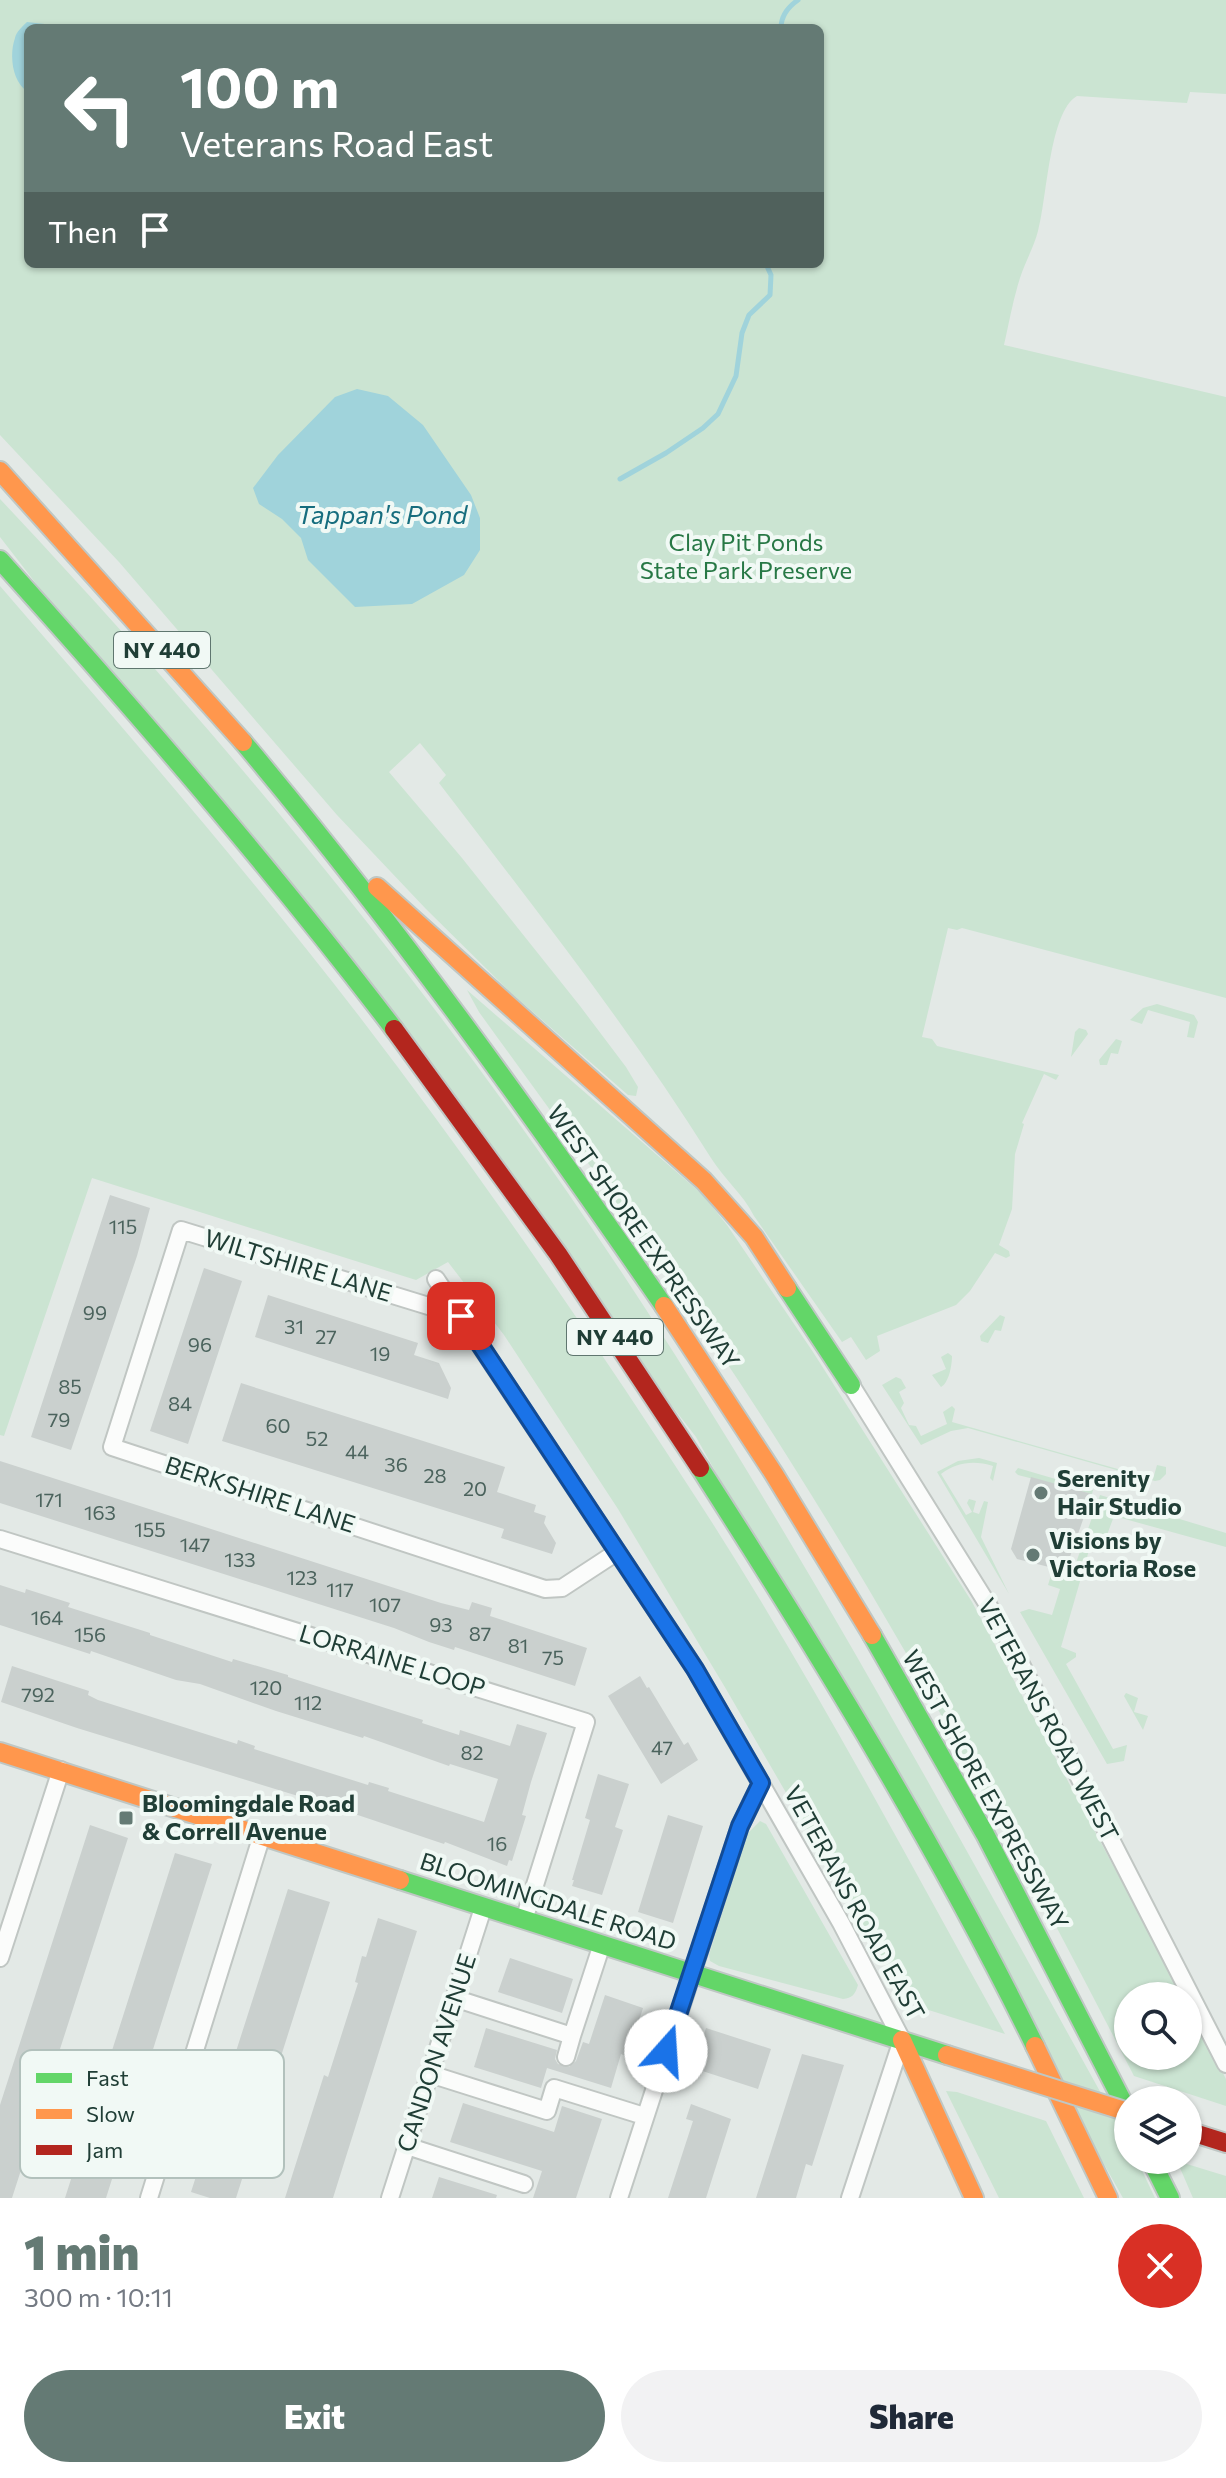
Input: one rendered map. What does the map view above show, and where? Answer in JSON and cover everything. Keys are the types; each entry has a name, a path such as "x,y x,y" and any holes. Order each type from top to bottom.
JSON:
{"main road":[{"name":"WEST SHORE EXPRESSWAY","path":"0,471 174,663 318,834 453,1011 717,1384 840,1583 963,1796 1075,2002 1115,2086"},
{"name":"NY 440","path":"0,560 87,654 278,878 399,1032 522,1202 674,1422 790,1609 917,1826 1025,2024 1108,2198"},
{"path":"318,834 704,1181 754,1237 851,1385"},
{"name":"BLOOMINGDALE ROAD","path":"0,1752 1114,2108"},
{"name":"VETERANS ROAD EAST","path":"902,2040 974,2198"},
{"path":"1158,2174 1170,2198"}],"street":[{"name":"WILTSHIRE LANE","path":"181,1230 461,1316"},
{"name":"BERKSHIRE LANE","path":"181,1230 112,1447 545,1589 562,1588 617,1552"},
{"name":"VETERANS ROAD EAST","path":"436,1279 695,1669 841,1923 902,2040"},
{"name":"VETERANS ROAD WEST","path":"851,1385 1003,1629 1226,2064"},
{"name":"LORRAINE LOOP","path":"0,1539 586,1722 524,1920"},
{"path":"0,1958 61,1770"},
{"path":"619,2198 740,1826 761,1783"},
{"path":"195,2050 262,1835"},
{"name":"CANDON AVENUE","path":"390,2198 483,1908"},
{"path":"566,2057 602,1944"},
{"path":"454,1998 572,2036"},
{"path":"850,2198 902,2040"},
{"path":"430,2074 547,2111 554,2088 644,2116"},
{"path":"407,2146 524,2184"},
{"path":"149,2198 155,2178"}],"green space":[{"name":"Clay Pit Ponds State Park Preserve","path":"0,0 1226,0 1226,94 1190,92 1187,103 1077,96 1068,105 1060,119 1038,231 1022,272 1004,345 1226,397 1226,998 962,928 948,928 922,1037 932,1039 937,1046 1059,1075 1056,1080 1044,1074 1022,1123 1015,1154 1012,1209 999,1245 1009,1251 1010,1256 1006,1258 995,1253 970,1291 956,1305 877,1336 880,1351 866,1360 851,1337 842,1342 716,1166 613,1014 439,783 446,775 420,743 389,772 580,1006 626,1067 638,1087 636,1096 628,1095 510,992 426,909 337,815 119,562 0,435"},
{"path":"0,499 174,691 340,889 421,991 573,1200 710,1410 834,1616 953,1826 1114,2117 1114,2174 1144,2174 1155,2198 1123,2198 696,1437 0,537"},
{"path":"0,586 182,798 316,961 449,1136 536,1259 663,1447 783,1638 1005,2034 919,2007 906,1995 618,1509 504,1335 448,1262 416,1280 92,1178 4,1436 0,1435"},
{"path":"467,990 703,1195 727,1225 813,1352 972,1602 1176,1982 1114,1982 1114,2037 967,1762 834,1531 713,1342 479,1012"},
{"path":"1157,1004 1194,1015 1198,1022 1194,1038 1187,1037 1190,1022 1148,1010 1142,1024 1130,1020 1143,1008"},
{"path":"1079,1028 1088,1034 1071,1057 1075,1032"},
{"path":"1116,1039 1122,1041 1118,1054 1111,1053 1107,1065 1100,1065 1099,1060"},
{"path":"1000,1315 1005,1317 1001,1331 995,1330 988,1343 981,1341 980,1336"},
{"path":"948,1353 952,1356 951,1369 941,1387 932,1375 946,1369 941,1357"},
{"path":"896,1377 906,1388 899,1392 904,1403 901,1408 909,1425 916,1426 921,1436 947,1424 943,1412 952,1406 955,1409 952,1422 1153,1479 1157,1465 1166,1467 1166,1474 1155,1481 968,1428 951,1431 921,1445 882,1385"},
{"path":"979,1458 997,1463 993,1481 990,1478 993,1466 979,1463 959,1465 941,1474 966,1515 972,1512 967,1503 969,1499 976,1501 973,1512 979,1514 984,1501 988,1502 981,1537 1009,1594 937,1472 958,1461"},
{"path":"1018,1468 1093,1490 1092,1494 1018,1475 1015,1472"},
{"path":"1100,1495 1226,1533 1226,1547 1114,1516 1107,1535 1094,1533 1061,1647 1076,1653 1076,1657 1066,1664 1113,1749 1127,1745 1124,1761 1107,1764 1020,1612 1029,1609 1052,1615 1060,1589 1048,1585 1052,1572 1071,1577"},
{"path":"1126,1693 1138,1698 1134,1712 1148,1716 1143,1730 1124,1696"},
{"path":"760,1821 766,1824 858,1985 851,1997 843,1999 710,1961 709,1955 747,1834"},
{"path":"1202,2032 1226,2079 1226,2106 1202,2098 1202,2086 1165,2086 1134,2076 1131,2070 1202,2070"},
{"path":"946,2091 1046,2121 1084,2198 999,2198"},
{"path":"1202,2169 1226,2176 1226,2198 1193,2198 1183,2174 1202,2174"}],"water":[{"path":"24,25 24,89 15,75 12,60 13,45"},
{"name":"Tappan's Pond","path":"357,389 388,396 423,425 471,495 480,518 480,550 464,575 412,604 355,607 308,560 301,538 282,519 259,504 253,488 278,455 335,397"}],"building":[{"path":"110,1195 150,1208 137,1256 71,1450 31,1437"},
{"path":"204,1268 242,1281 188,1444 150,1431"},
{"path":"268,1295 418,1343 414,1355 439,1363 451,1388 448,1399 255,1337"},
{"path":"241,1383 505,1467 497,1492 536,1505 534,1512 546,1516 544,1523 556,1543 552,1554 501,1538 504,1529 222,1441"},
{"path":"0,1461 441,1603 469,1610 472,1602 492,1608 490,1616 587,1648 575,1686 0,1503"},
{"path":"1031,1477 1092,1494 1065,1571 1017,1559 1011,1549"},
{"path":"0,1585 25,1593 26,1589 70,1603 68,1607 150,1635 232,1662 233,1659 288,1675 459,1735 460,1730 510,1746 517,1724 547,1733 531,1782 522,1815 526,1816 512,1861 509,1860 507,1866 445,1842 1,1702 12,1666 89,1691 88,1695 98,1700 237,1744 238,1740 255,1746 254,1749 368,1785 369,1782 389,1788 388,1791 484,1822 498,1779 276,1711 200,1684 176,1680 0,1625"},
{"path":"640,1676 684,1745 688,1742 698,1760 661,1784 608,1696"},
{"path":"598,1774 629,1784 615,1827 623,1830 602,1895 572,1886 590,1820 585,1818"},
{"path":"668,1815 703,1826 673,1923 638,1912"},
{"path":"90,1825 128,1838 60,2050 20,2050 20,2173 12,2198 0,2198 0,2105"},
{"path":"175,1853 212,1864 153,2050 112,2050"},
{"path":"288,1889 330,1902 283,2050 236,2050"},
{"path":"378,1918 417,1931 333,2198 285,2198 324,2075 328,2077 358,1983 355,1982 362,1956 366,1957"},
{"path":"510,1958 573,1979 562,2013 498,1992"},
{"path":"605,1995 643,2008 628,2057 621,2054 611,2088 547,2068 541,2088 474,2067 486,2028 557,2050 555,2059 558,2064 569,2067 576,2061 583,2042 589,2044"},
{"path":"706,2028 771,2049 758,2089 693,2068"},
{"path":"802,2054 844,2065 812,2166 806,2164 796,2198 756,2198"},
{"path":"463,2103 554,2132 562,2106 602,2119 576,2198 533,2198 542,2171 450,2142"},
{"path":"691,2104 731,2119 706,2198 668,2198 693,2121 686,2119"},
{"path":"439,2177 497,2195 496,2198 432,2198"},
{"path":"71,2178 112,2178 106,2198 65,2198"},
{"path":"195,2178 242,2178 236,2198 210,2198 191,2192"}],"waterway":[{"path":"782,24 786,12 798,0"},
{"path":"620,479 666,453 718,414 736,376 742,333 749,315 770,295 771,275 768,268"}],"traffic: fast":[{"path":"0,560 202,790 394,1029"},
{"path":"243,742 354,879 460,1019 664,1306"},
{"path":"787,1288 851,1385"},
{"path":"700,1468 876,1752 958,1898 1035,2046"},
{"path":"872,1635 985,1834 1115,2086"},
{"path":"400,1880 947,2055"},
{"path":"1158,2174 1170,2198"}],"traffic: slow":[{"path":"0,471 243,742"},
{"path":"377,887 704,1181 754,1237 787,1288"},
{"path":"664,1306 774,1474 872,1635"},
{"path":"0,1752 400,1880"},
{"path":"902,2040 974,2198"},
{"path":"1035,2046 1108,2198"},
{"path":"947,2055 1114,2108"}],"traffic: jam":[{"path":"394,1029 558,1254 700,1468"},
{"path":"1202,2135 1226,2143"}],"place":[{"name":"Serenity Hair Studio","path":"1041,1493"},
{"name":"Visions by Victoria Rose","path":"1033,1555"},
{"name":"Bloomingdale Road & Correll Avenue","path":"126,1818"}],"route":[{"path":"461,1316 695,1669 761,1783 740,1826 666,2051"}]}
